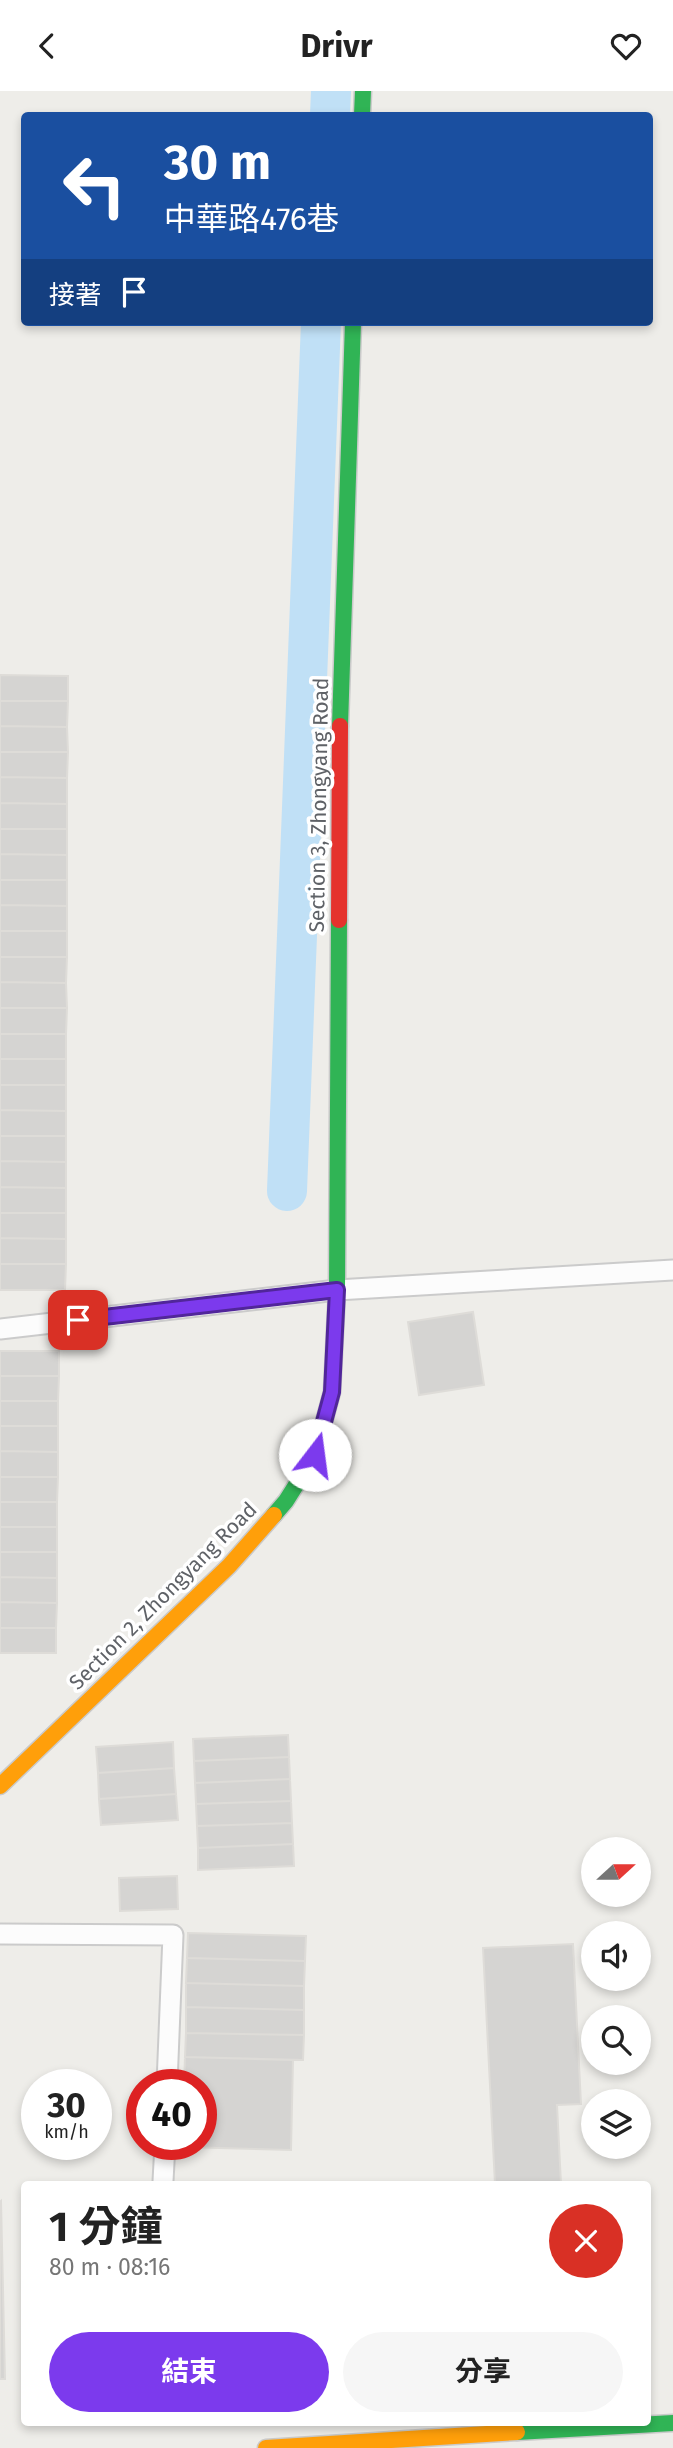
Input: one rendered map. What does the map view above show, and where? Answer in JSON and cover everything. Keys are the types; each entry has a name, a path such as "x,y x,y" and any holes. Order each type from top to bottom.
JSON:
{"street":[{"path":"362,112 363,91"},
{"name":"Section 3, Zhongyang Road","path":"337,1290 340,729 353,326"},
{"name":"Section 2, Zhongyang Road","path":"0,1786 229,1566 286,1501 315,1455 332,1392 337,1290"},
{"path":"651,2424 673,2423"},
{"path":"266,2448 618,2426"}],"lane":[{"path":"0,1329 337,1290 673,1270"},
{"path":"0,1934 173,1935 168,2069"},
{"path":"163,2181 164,2160"}],"building":[{"path":"0,675 68,676 68,701 0,701"},
{"path":"0,701 68,701 67,727 0,726"},
{"path":"0,726 67,727 68,752 0,752"},
{"path":"0,752 68,752 67,778 0,777"},
{"path":"0,777 67,778 67,804 0,803"},
{"path":"0,803 67,804 67,829 0,829"},
{"path":"0,829 67,829 67,855 0,854"},
{"path":"0,854 67,855 67,880 0,880"},
{"path":"0,880 67,880 67,906 0,905"},
{"path":"0,905 67,906 67,931 0,931"},
{"path":"0,931 67,931 67,957 0,957"},
{"path":"0,957 67,957 66,983 0,982"},
{"path":"0,982 66,983 67,1008 0,1008"},
{"path":"0,1008 67,1008 66,1034 0,1034"},
{"path":"0,1034 66,1034 66,1059 0,1059"},
{"path":"0,1059 66,1059 66,1085 0,1085"},
{"path":"0,1085 66,1085 66,1111 0,1110"},
{"path":"0,1110 66,1111 66,1136 0,1136"},
{"path":"0,1136 66,1136 66,1162 0,1161"},
{"path":"0,1161 66,1162 66,1188 0,1187"},
{"path":"0,1187 66,1188 66,1213 0,1213"},
{"path":"0,1213 66,1213 66,1239 0,1238"},
{"path":"0,1238 66,1239 66,1264 0,1264"},
{"path":"0,1264 66,1264 65,1290 0,1290"},
{"path":"473,1312 484,1385 419,1395 408,1322"},
{"path":"0,1351 59,1351 59,1376 0,1376"},
{"path":"0,1376 59,1376 58,1401 0,1401"},
{"path":"0,1401 58,1401 58,1426 0,1426"},
{"path":"0,1426 58,1426 58,1452 0,1451"},
{"path":"0,1451 58,1452 58,1477 0,1477"},
{"path":"0,1477 58,1477 57,1502 0,1502"},
{"path":"0,1502 57,1502 57,1527 0,1527"},
{"path":"0,1527 57,1527 57,1552 0,1552"},
{"path":"0,1552 57,1552 57,1578 0,1577"},
{"path":"0,1577 57,1578 57,1603 0,1602"},
{"path":"0,1602 57,1603 56,1628 0,1628"},
{"path":"0,1628 56,1628 56,1653 0,1653"},
{"path":"288,1735 289,1757 194,1761 193,1739"},
{"path":"173,1742 174,1768 98,1773 96,1747"},
{"path":"289,1757 290,1779 195,1783 194,1761"},
{"path":"174,1768 176,1794 99,1799 98,1773"},
{"path":"290,1779 291,1801 196,1804 195,1783"},
{"path":"176,1794 178,1820 101,1825 99,1799"},
{"path":"291,1801 292,1823 197,1826 196,1804"},
{"path":"292,1823 293,1844 198,1848 197,1826"},
{"path":"293,1844 294,1866 198,1870 198,1848"},
{"path":"177,1876 178,1909 120,1911 119,1878"},
{"path":"188,1933 306,1936 305,1961 187,1958"},
{"path":"573,1944 581,2104 557,2105 561,2181 495,2181 483,1948"},
{"path":"187,1958 305,1961 304,1986 186,1983"},
{"path":"186,1983 304,1986 304,2010 186,2007"},
{"path":"186,2007 304,2010 304,2035 186,2033"},
{"path":"186,2033 304,2035 303,2060 185,2057"},
{"path":"185,2057 293,2060 291,2150 217,2148 217,2069 185,2069"},
{"path":"1,2201 5,2379 0,2379"}],"waterway":[{"path":"330,112 331,91"},
{"path":"287,1191 321,326"}],"traffic: fast":[{"path":"362,112 363,91"},
{"path":"340,726 353,326"},
{"path":"274,1515 315,1455 332,1392 337,1290 339,920"},
{"path":"651,2424 673,2423"},
{"path":"517,2432 621,2426"}],"traffic: slow":[{"path":"0,1786 229,1566 274,1515"},
{"path":"266,2448 517,2432"}],"traffic: jam":[{"path":"339,920 340,726"}],"route":[{"path":"78,1320 337,1290 332,1392 315,1455"}]}
